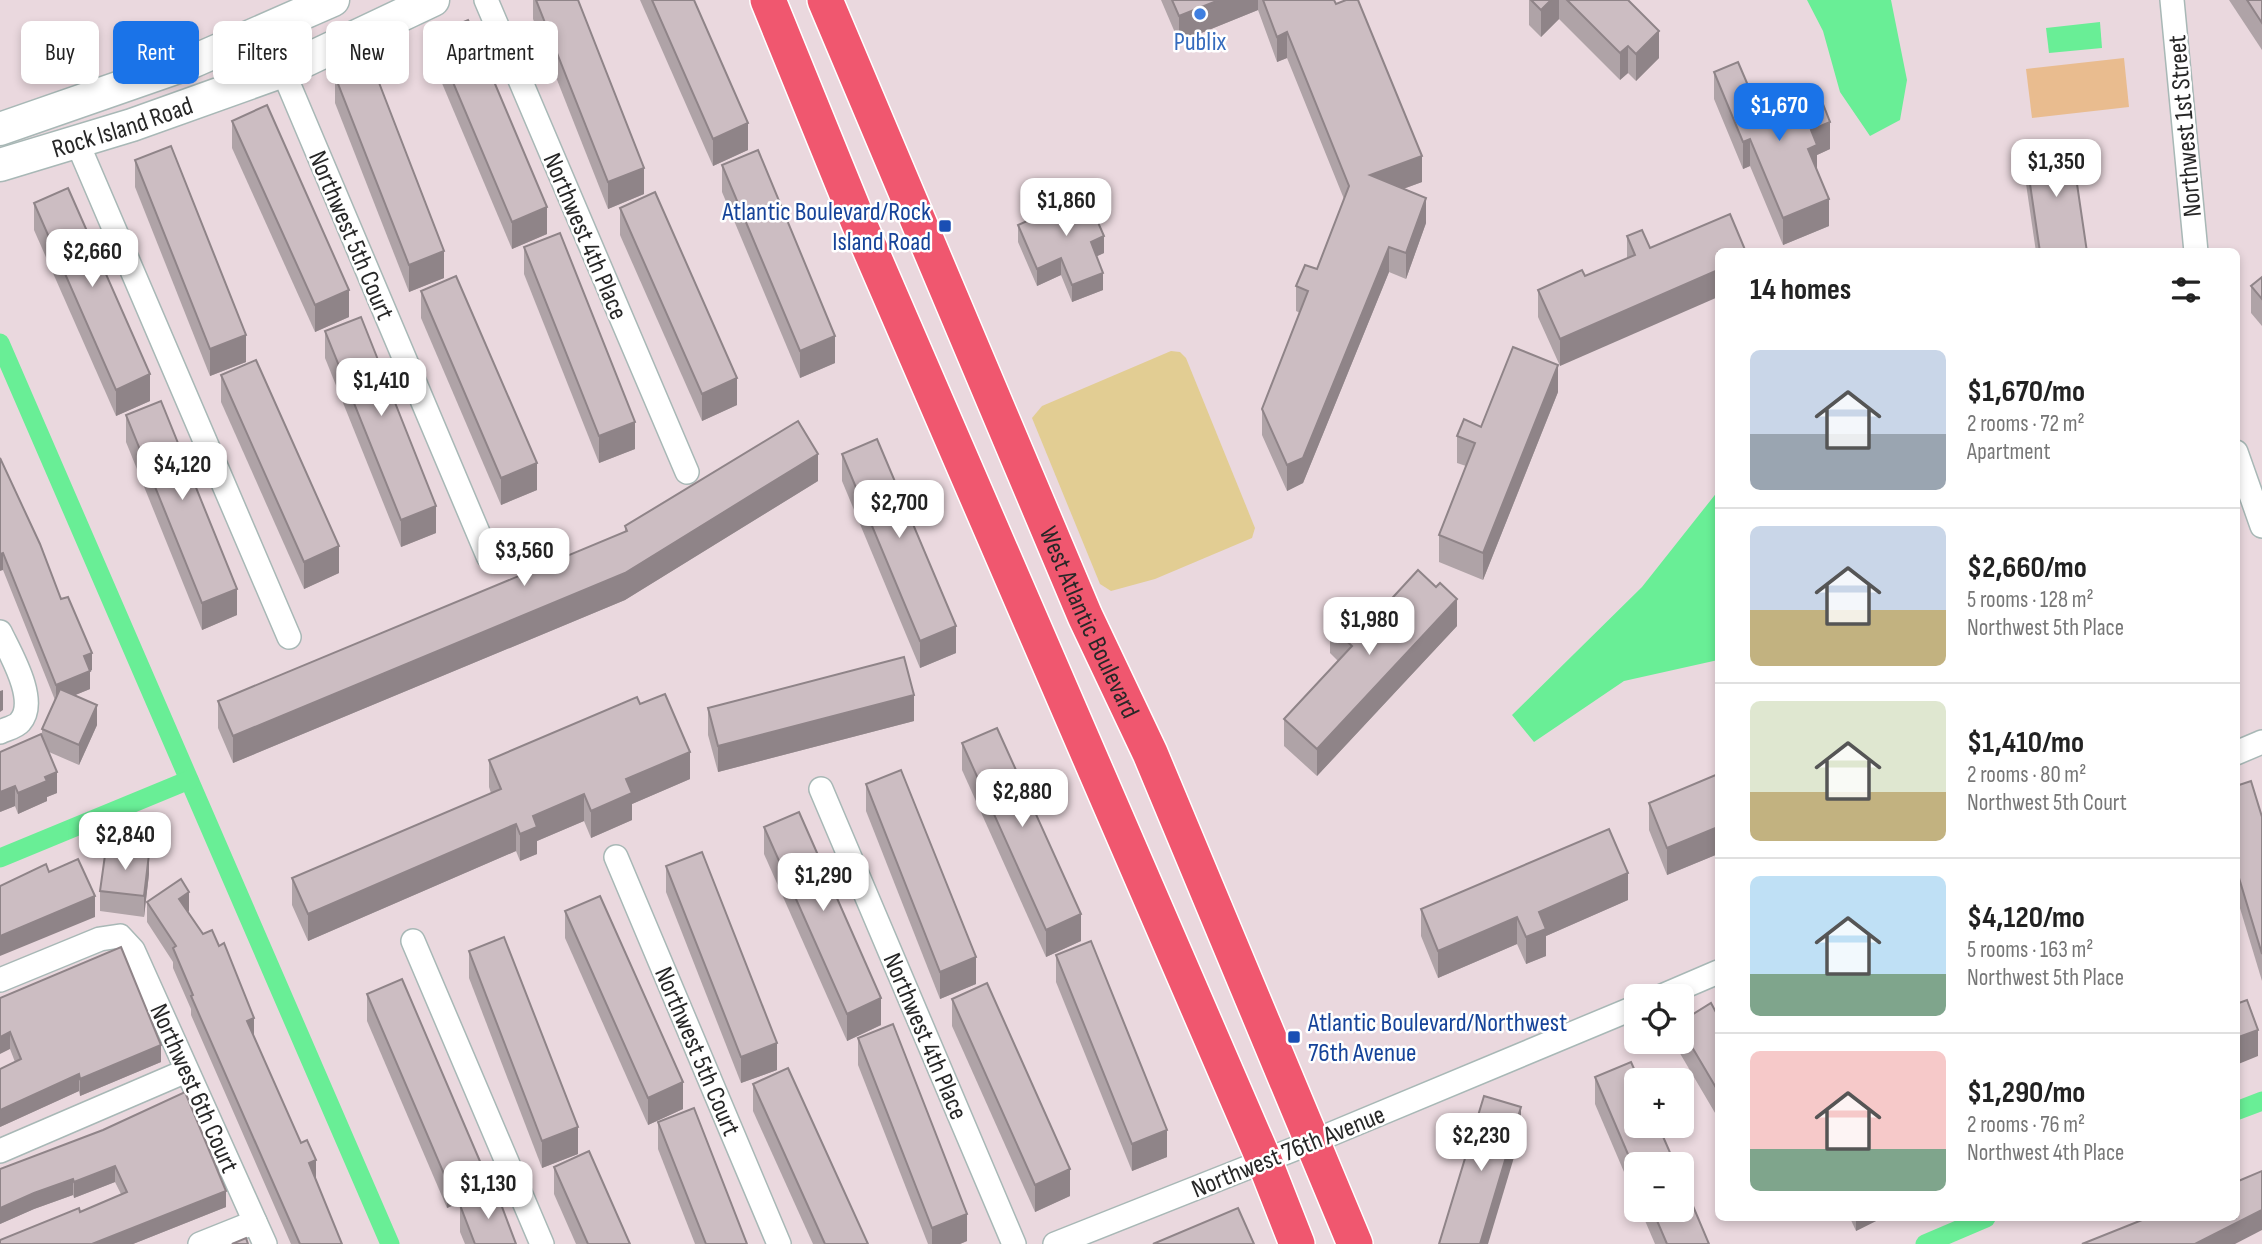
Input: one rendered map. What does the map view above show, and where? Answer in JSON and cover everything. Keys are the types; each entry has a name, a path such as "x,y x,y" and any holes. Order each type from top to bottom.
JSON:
{"main road":[{"name":"Rock Island Road","path":"286,21 333,0"},
{"name":"Rock Island Road","path":"312,57 433,0"},
{"name":"West Atlantic Boulevard","path":"768,0 858,221 1264,1160 1297,1244"},
{"name":"West Atlantic Boulevard","path":"825,0 1084,616 1150,753 1356,1244"},
{"name":"Rock Island Road","path":"0,129 122,88 213,51"},
{"name":"Rock Island Road","path":"0,165 78,142 245,84"}],"street":[{"name":"Northwest 4th Place","path":"486,0 687,472"},
{"name":"Northwest 1st Street","path":"2172,0 2196,248"},
{"name":"Northwest 5th Court","path":"288,84 488,556"},
{"path":"78,142 289,637"},
{"path":"2240,463 2262,526"},
{"path":"0,632 22,681 28,708 20,723 0,732"},
{"path":"2240,750 2262,742"},
{"name":"Northwest 4th Place","path":"821,789 1014,1244"},
{"name":"Northwest 5th Court","path":"617,857 779,1244"},
{"name":"Northwest 6th Court","path":"0,980 100,939 120,936 133,950 265,1244"},
{"path":"413,941 542,1244"},
{"path":"1690,984 1715,973"},
{"name":"Northwest 76th Avenue","path":"1055,1244 1312,1142 1624,1012"},
{"path":"0,1151 186,1071"},
{"path":"200,1244 255,1222"}],"shaded area":[{"path":"1807,0 1891,0 1907,80 1900,120 1870,136 1840,92 1823,31"},
{"path":"2100,22 2102,48 2049,53 2046,28"},
{"path":"2124,58 2129,107 2032,118 2026,69"},
{"path":"1171,351 1180,352 1186,358 1255,528 1252,538 1155,579 1111,591 1100,584 1032,418 1042,406"},
{"path":"1715,495 1715,661 1624,681 1534,742 1512,715 1642,587"}],"building":[{"path":"536,0 578,0 644,168 608,182 558,56 558,21 544,21"},
{"path":"652,0 694,0 748,123 713,139"},
{"path":"1172,0 1219,0 1179,16"},
{"path":"1263,0 1334,0 1336,4 1346,0 1358,0 1422,156 1370,175 1426,198 1406,253 1389,247 1303,458 1287,465 1262,409 1308,291 1296,286 1305,265 1317,269 1349,186 1287,32 1277,37"},
{"path":"1531,0 1551,0 1541,10"},
{"path":"1567,0 1628,0 1659,31 1636,54 1628,46 1620,53"},
{"path":"2247,0 2262,0 2262,23"},
{"path":"1738,62 1764,123 1821,99 1830,122 1811,130 1817,145 1808,149 1829,199 1783,218 1750,139 1743,142 1714,72"},
{"path":"338,84 379,84 444,251 409,265"},
{"path":"454,84 495,84 547,207 512,222"},
{"path":"267,105 349,290 315,305 232,121"},
{"path":"2071,143 2086,248 2039,248 2025,150"},
{"path":"171,146 246,335 210,349 135,160"},
{"path":"758,150 835,336 800,351 722,165"},
{"path":"68,188 150,374 116,390 34,203"},
{"path":"655,192 737,378 702,394 620,208"},
{"path":"1072,193 1075,200 1086,195 1104,236 1091,242 1103,273 1072,285 1061,258 1037,269 1018,225 1050,211 1047,204"},
{"path":"1730,214 1744,248 1715,248 1715,271 1560,339 1538,290 1582,270 1585,276 1635,255 1627,236 1642,230 1650,248"},
{"path":"560,233 635,422 599,436 524,247"},
{"path":"456,276 537,463 501,478 421,291"},
{"path":"2262,277 2262,299 2251,286"},
{"path":"361,317 436,506 401,520 325,331"},
{"path":"1513,347 1558,365 1483,553 1439,535 1475,443 1457,436 1464,419 1481,427"},
{"path":"256,360 339,546 304,562 221,375"},
{"path":"161,401 237,589 202,603 126,415"},
{"path":"798,421 818,454 625,573 233,736 218,701 627,531 625,526"},
{"path":"877,439 956,626 920,641 842,454"},
{"path":"0,458 40,544 61,599 68,597 92,653 84,656 90,671 56,685 3,553 0,554"},
{"path":"1418,570 1436,587 1440,583 1457,599 1317,749 1284,719 1352,646 1330,626 1342,614 1361,632"},
{"path":"904,657 914,695 718,746 708,708"},
{"path":"60,689 97,705 79,745 42,729"},
{"path":"665,694 690,752 626,779 632,793 591,811 584,794 533,816 537,827 520,834 516,824 308,914 292,878 501,789 489,760 637,697 640,704"},
{"path":"997,728 1081,914 1046,930 962,743"},
{"path":"41,734 57,772 45,777 47,781 18,793 15,786 0,792 0,752"},
{"path":"901,770 976,957 940,972 866,784"},
{"path":"1715,775 1715,828 1667,848 1649,803"},
{"path":"2251,781 2262,817 2262,954 2240,881 2240,785"},
{"path":"799,812 881,998 847,1014 764,827"},
{"path":"1609,829 1628,873 1539,912 1546,929 1526,937 1517,917 1438,951 1421,909"},
{"path":"106,848 149,854 144,896 100,891"},
{"path":"702,852 777,1043 741,1057 666,866"},
{"path":"78,859 95,896 0,936 0,886 46,864 49,872"},
{"path":"181,879 189,892 179,899 203,934 212,930 219,946 224,943 254,1018 247,1021 301,1143 307,1140 316,1160 309,1163 342,1244 300,1244 191,996 193,995 173,948 176,946 147,902"},
{"path":"600,896 683,1082 648,1098 565,911"},
{"path":"504,937 578,1127 542,1141 469,951"},
{"path":"1091,941 1167,1130 1132,1144 1056,955"},
{"path":"121,947 161,1045 80,1079 79,1074 0,1110 0,1069 21,1059 10,1032 0,1037 0,998"},
{"path":"402,979 482,1166 447,1181 367,994"},
{"path":"987,983 1070,1169 1035,1185 952,999"},
{"path":"2247,1000 2258,1030 2240,1037 2240,1003"},
{"path":"1711,1003 1715,1010 1715,1086 1694,1050 1694,1014"},
{"path":"893,1024 967,1214 932,1228 858,1038"},
{"path":"1631,1062 1634,1068 1624,1068 1624,1138 1664,1138 1670,1152 1627,1152 1595,1077"},
{"path":"788,1068 868,1244 825,1244 753,1084"},
{"path":"185,1092 226,1191 92,1244 0,1244 0,1240 127,1192 115,1166 74,1182 73,1179 34,1193 0,1208 0,1169 103,1130"},
{"path":"1484,1096 1521,1107 1480,1244 1439,1244"},
{"path":"694,1108 747,1244 706,1244 658,1122"},
{"path":"589,1151 630,1244 588,1244 554,1167"},
{"path":"2262,1171 2262,1210 2195,1244 2082,1244 2140,1221 2240,1221 2240,1180"},
{"path":"496,1191 516,1244 475,1244 460,1205"},
{"path":"1238,1208 1254,1244 1153,1244"},
{"path":"1694,1208 1709,1244 1667,1244 1658,1222 1694,1222"},
{"path":"246,1238 248,1244 232,1244"}],"waterway":[{"path":"0,343 390,1244"},
{"path":"0,858 189,780"},
{"path":"2240,1109 2262,1101"},
{"path":"1925,1244 1979,1221"}],"place":[{"name":"Publix","path":"1200,14"},
{"name":"Atlantic Boulevard/Rock Island Road","path":"945,226"},
{"name":"Atlantic Boulevard/Northwest 76th Avenue","path":"1294,1037"}]}
